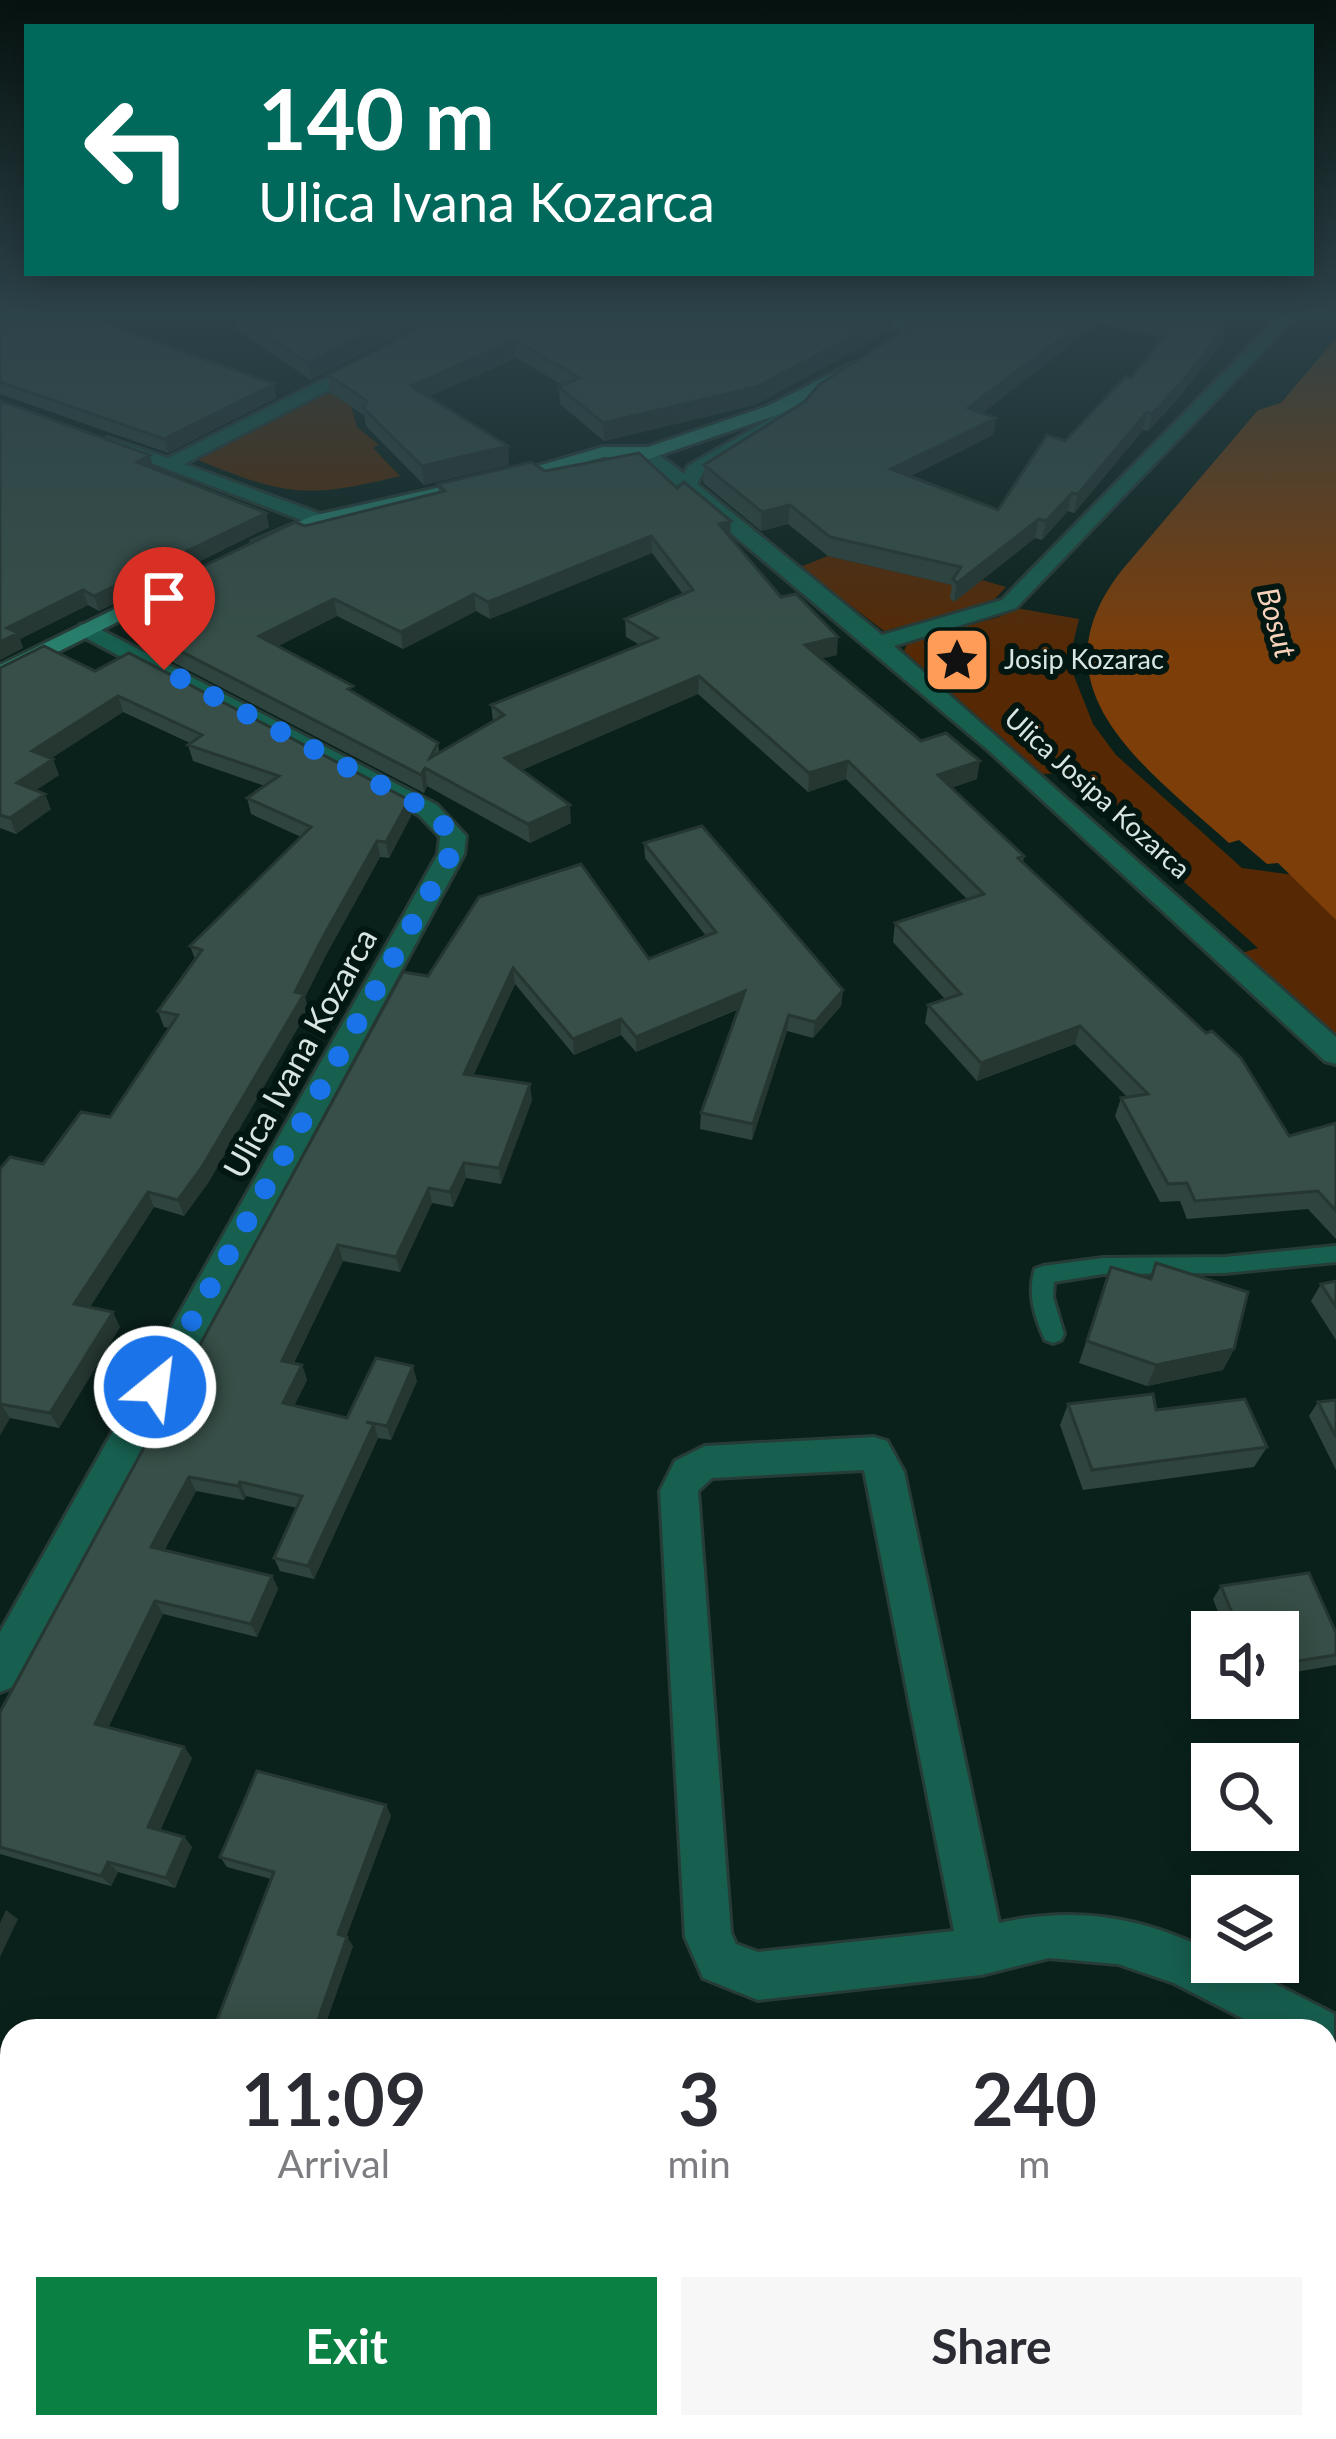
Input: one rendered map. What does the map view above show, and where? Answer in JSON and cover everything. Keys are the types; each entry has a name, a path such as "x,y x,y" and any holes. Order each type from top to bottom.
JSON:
{"main road":[{"path":"478,485 550,477 626,460 731,426"},
{"path":"235,555 320,520 456,490"},
{"path":"0,674 179,583"}],"street":[{"path":"167,466 245,426"},
{"path":"687,485 695,470 771,426"},
{"path":"880,643 1010,604 1182,426"},
{"path":"83,434 320,520"},
{"name":"Ulica Josipa Kozarca","path":"643,451 880,643 1139,869 1336,1054"},
{"name":"Ulica Ivana Kozarca","path":"0,1672 451,854 454,836 428,810 88,630"},
{"path":"982,1951 885,1472 874,1453 704,1462 688,1473 679,1491 708,1937 720,1961 758,1976 982,1951 1049,1935 1118,1941 1184,1962 1294,2019"}],"lane":[{"path":"1053,1334 1042,1297 1043,1275 1103,1266 1225,1265 1336,1254"}],"shaded area":[{"path":"251,426 357,426 379,445 373,448 400,476 339,488 294,490 191,457"},
{"path":"828,556 970,589 982,580 1006,587 989,605 884,631 800,567"},
{"path":"1016,608 1079,619 1073,644 1074,676 1093,724 1116,755 1242,868 1293,875 1336,920 1336,1041 1242,953 1258,948 1062,773 1043,774 904,651 908,642"}],"water":[{"name":"Bosut","path":"1245,426 1336,426 1336,920 1278,863 1267,864 1239,840 1229,843 1133,754 1109,722 1093,688 1088,652 1096,612 1122,570"}],"building":[{"path":"0,426 69,426 150,455 137,462 266,513 94,596 83,590 7,628 18,633 0,642"},
{"path":"126,426 190,426 164,439"},
{"path":"381,426 475,426 508,446 422,466"},
{"path":"766,426 980,426 891,469 998,510 1047,435 1065,441 1079,426 1135,426 1078,494 1072,493 1046,521 1039,519 957,583 953,579 961,567 830,537 790,505 762,512 704,465"},
{"path":"639,453 677,488 684,482 731,521 719,524 781,597 796,594 838,637 805,645 921,741 946,733 980,761 938,775 1024,856 1018,858 1206,1033 1212,1031 1241,1058 1289,1136 1336,1123 1336,1211 1318,1191 1195,1201 1187,1183 1168,1184 1121,1098 1148,1094 1080,1026 981,1063 928,1005 961,994 895,923 984,894 848,761 809,773 699,676 505,758 570,805 528,824 425,768 421,775 153,637 165,631 119,607 295,522 305,526 445,491 438,484 531,462 545,471","holes":["651,536 693,590 625,619 657,638 491,705 504,715 430,758 438,743 348,689 353,686 259,636 334,599 401,632 474,594 488,602"]},
{"path":"44,646 95,671 129,653 409,800 386,842 377,841 295,992 304,994 202,1167 178,1200 148,1192 74,1304 113,1312 50,1413 0,1404 0,1169 10,1157 43,1164 81,1112 110,1117 178,1015 158,1011 202,950 190,946 311,827 247,798 279,776 188,745 202,735 118,696 32,751 53,759 17,783 45,794 10,818 0,815 0,668"},
{"path":"702,826 843,990 815,1022 789,1015 753,1124 701,1113 745,991 636,1037 621,1019 573,1039 513,968 464,1074 530,1084 499,1168 464,1163 450,1192 429,1188 396,1257 338,1245 282,1361 302,1365 283,1403 347,1418 376,1358 413,1366 387,1426 366,1422 374,1424 308,1566 274,1558 302,1496 240,1482 238,1486 189,1477 151,1547 272,1576 251,1624 155,1601 95,1724 184,1747 148,1827 184,1837 166,1878 108,1862 101,1876 0,1847 0,1712 403,972 428,976 479,897 581,864 649,959 716,932 644,843"},
{"path":"1156,1263 1248,1292 1234,1349 1156,1365 1087,1341 1111,1267 1151,1279"},
{"path":"1336,1281 1336,1307 1321,1284"},
{"path":"1153,1394 1156,1410 1245,1399 1267,1447 1092,1470 1068,1404"},
{"path":"1336,1400 1336,1437 1318,1402"},
{"path":"1309,1573 1336,1633 1336,1655 1299,1661 1299,1611 1231,1611 1221,1586"},
{"path":"257,1771 386,1805 338,1934 347,1937 318,2019 218,2019 274,1872 220,1857"}],"place":[{"name":"Josip Kozarac","path":"957,660"}],"route":[{"path":"155,1387 451,854 454,836 428,810 164,670"}]}
